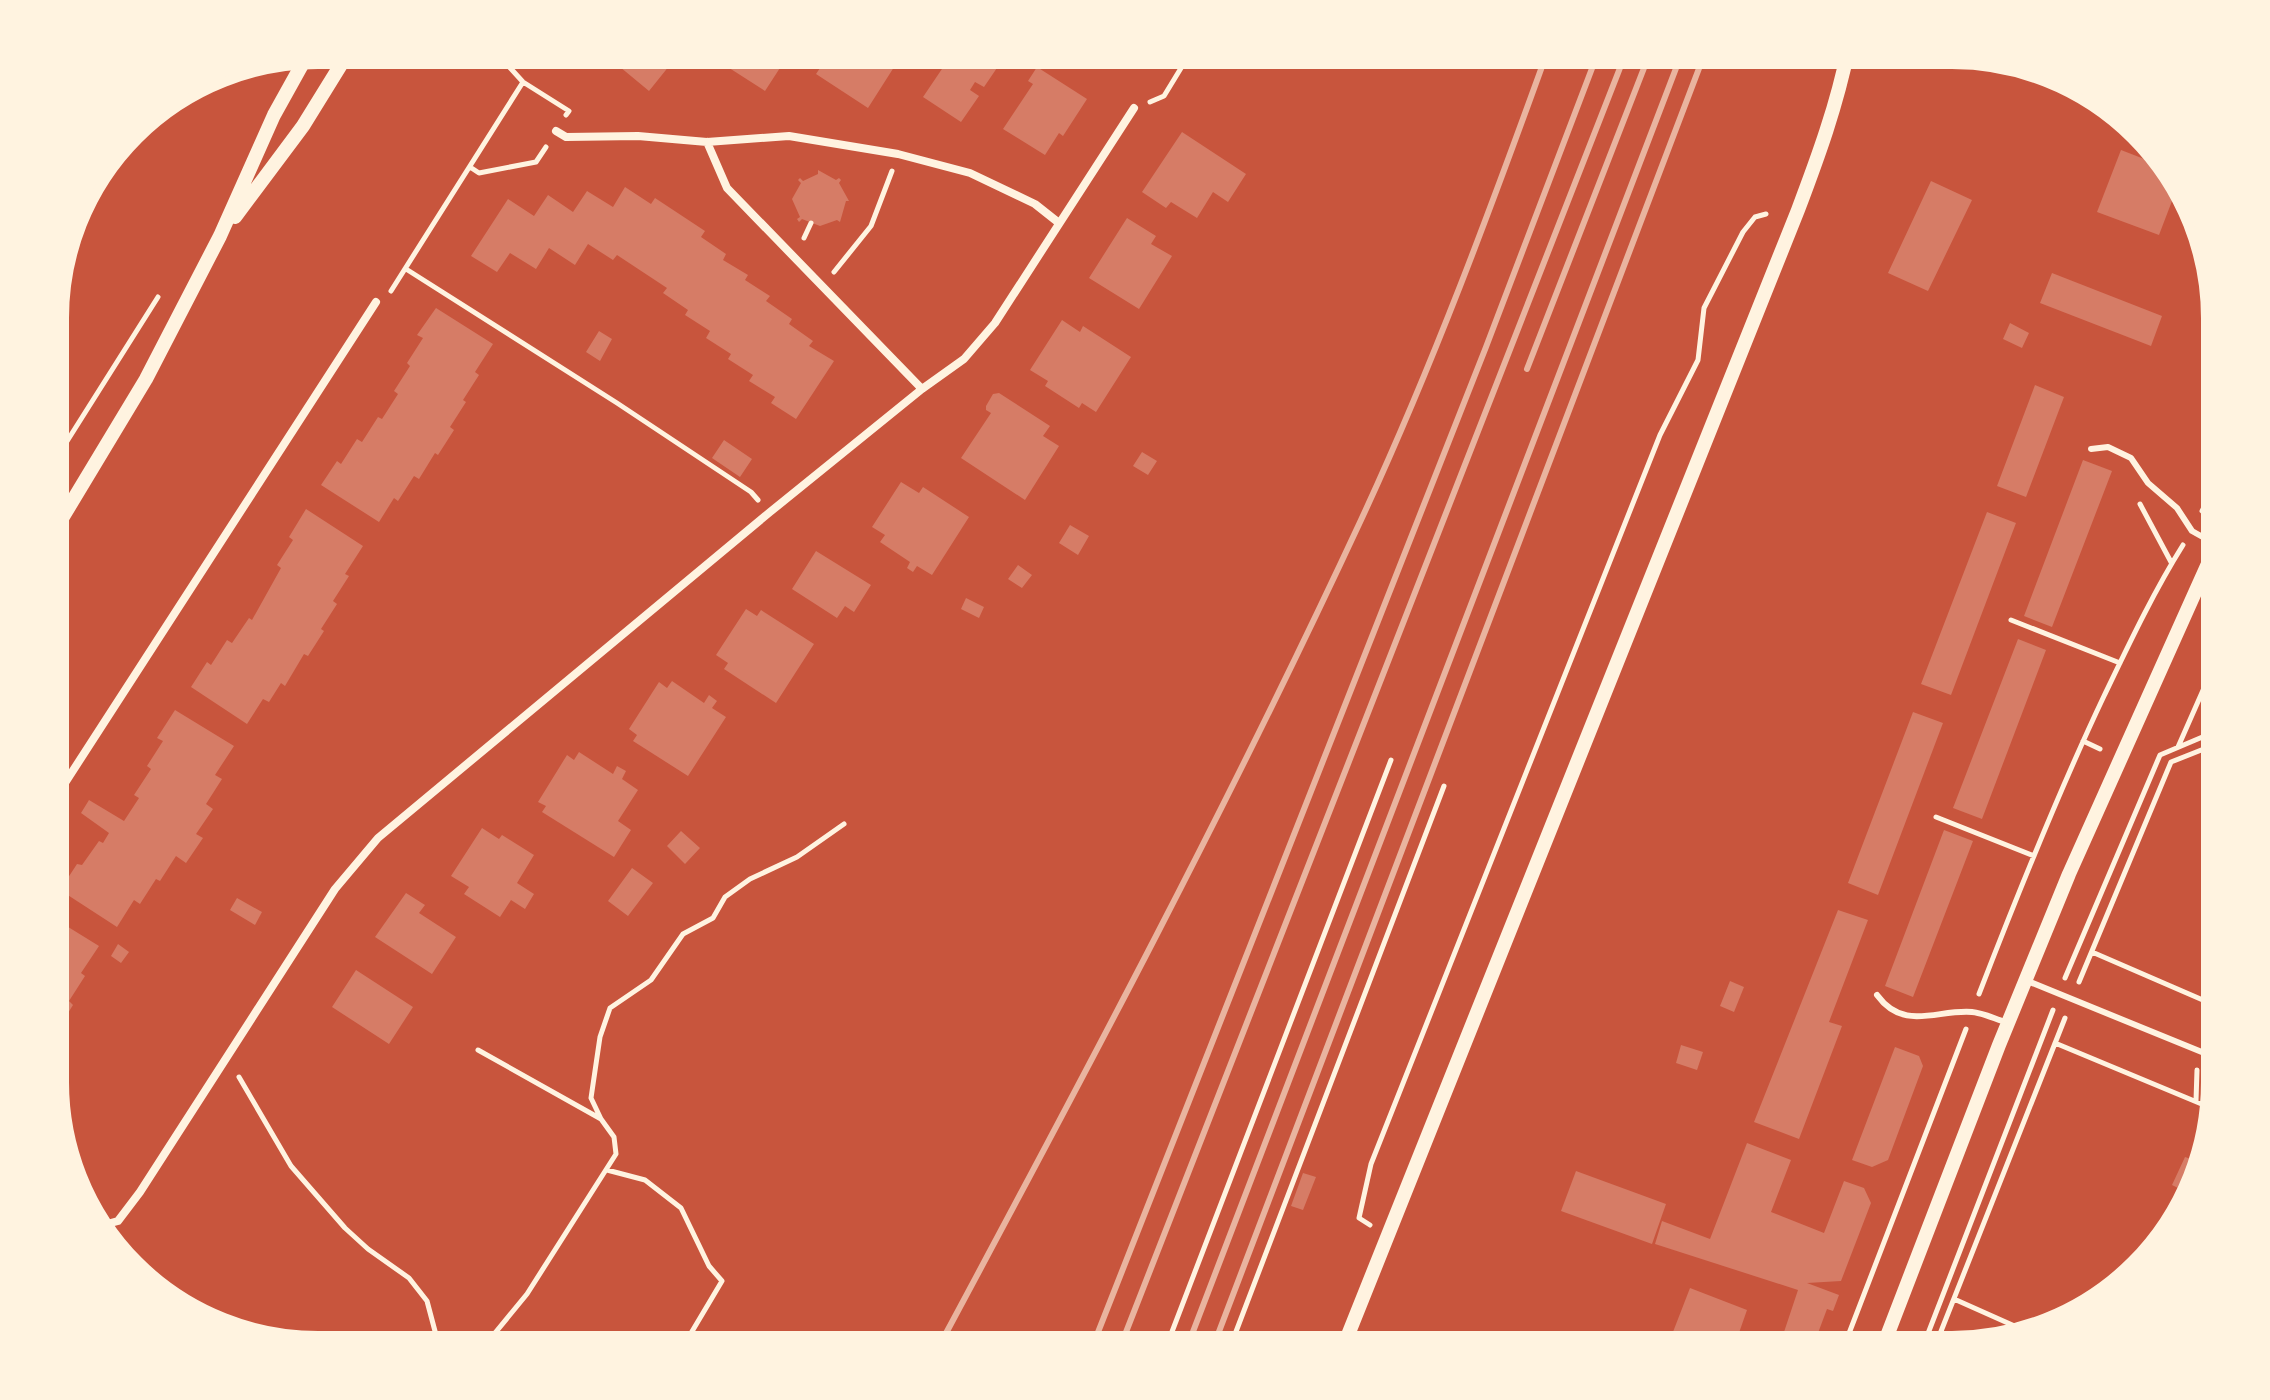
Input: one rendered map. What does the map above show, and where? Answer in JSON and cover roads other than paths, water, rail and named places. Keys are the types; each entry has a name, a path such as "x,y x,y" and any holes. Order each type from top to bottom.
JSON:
{"street":[{"path":"220,236 303,126 341,64"},
{"path":"1348,1335 1798,210 1826,136 1846,64"},
{"path":"64,515 146,379 220,236 274,115 302,65"},
{"path":"108,1224 118,1221 140,1192 335,889 378,838 770,512 922,389 964,359 995,323 1134,108"},
{"path":"556,131 566,137 638,136 707,142 789,136 898,154 970,173 1035,204 1059,223"},
{"path":"707,142 727,188 922,389"},
{"path":"64,784 376,302"},
{"path":"1887,1335 2025,980 2119,757 2205,570"}],"lane":[{"path":"2091,449 2108,447 2131,458 2148,483 2177,508 2192,531 2205,536"},
{"path":"2025,980 2205,1053"},
{"path":"1877,995 1891,1009 1906,1015 1921,1018 1973,1012 2009,1023"}],"railway":[{"path":"945,1336 1208,834 1361,520 1460,287 1543,64"},
{"path":"1097,1336 1486,347 1594,64"},
{"path":"1125,1336 1622,64"},
{"path":"1527,369 1646,64"},
{"path":"1192,1335 1678,64"},
{"path":"1218,1335 1701,64"}]}
